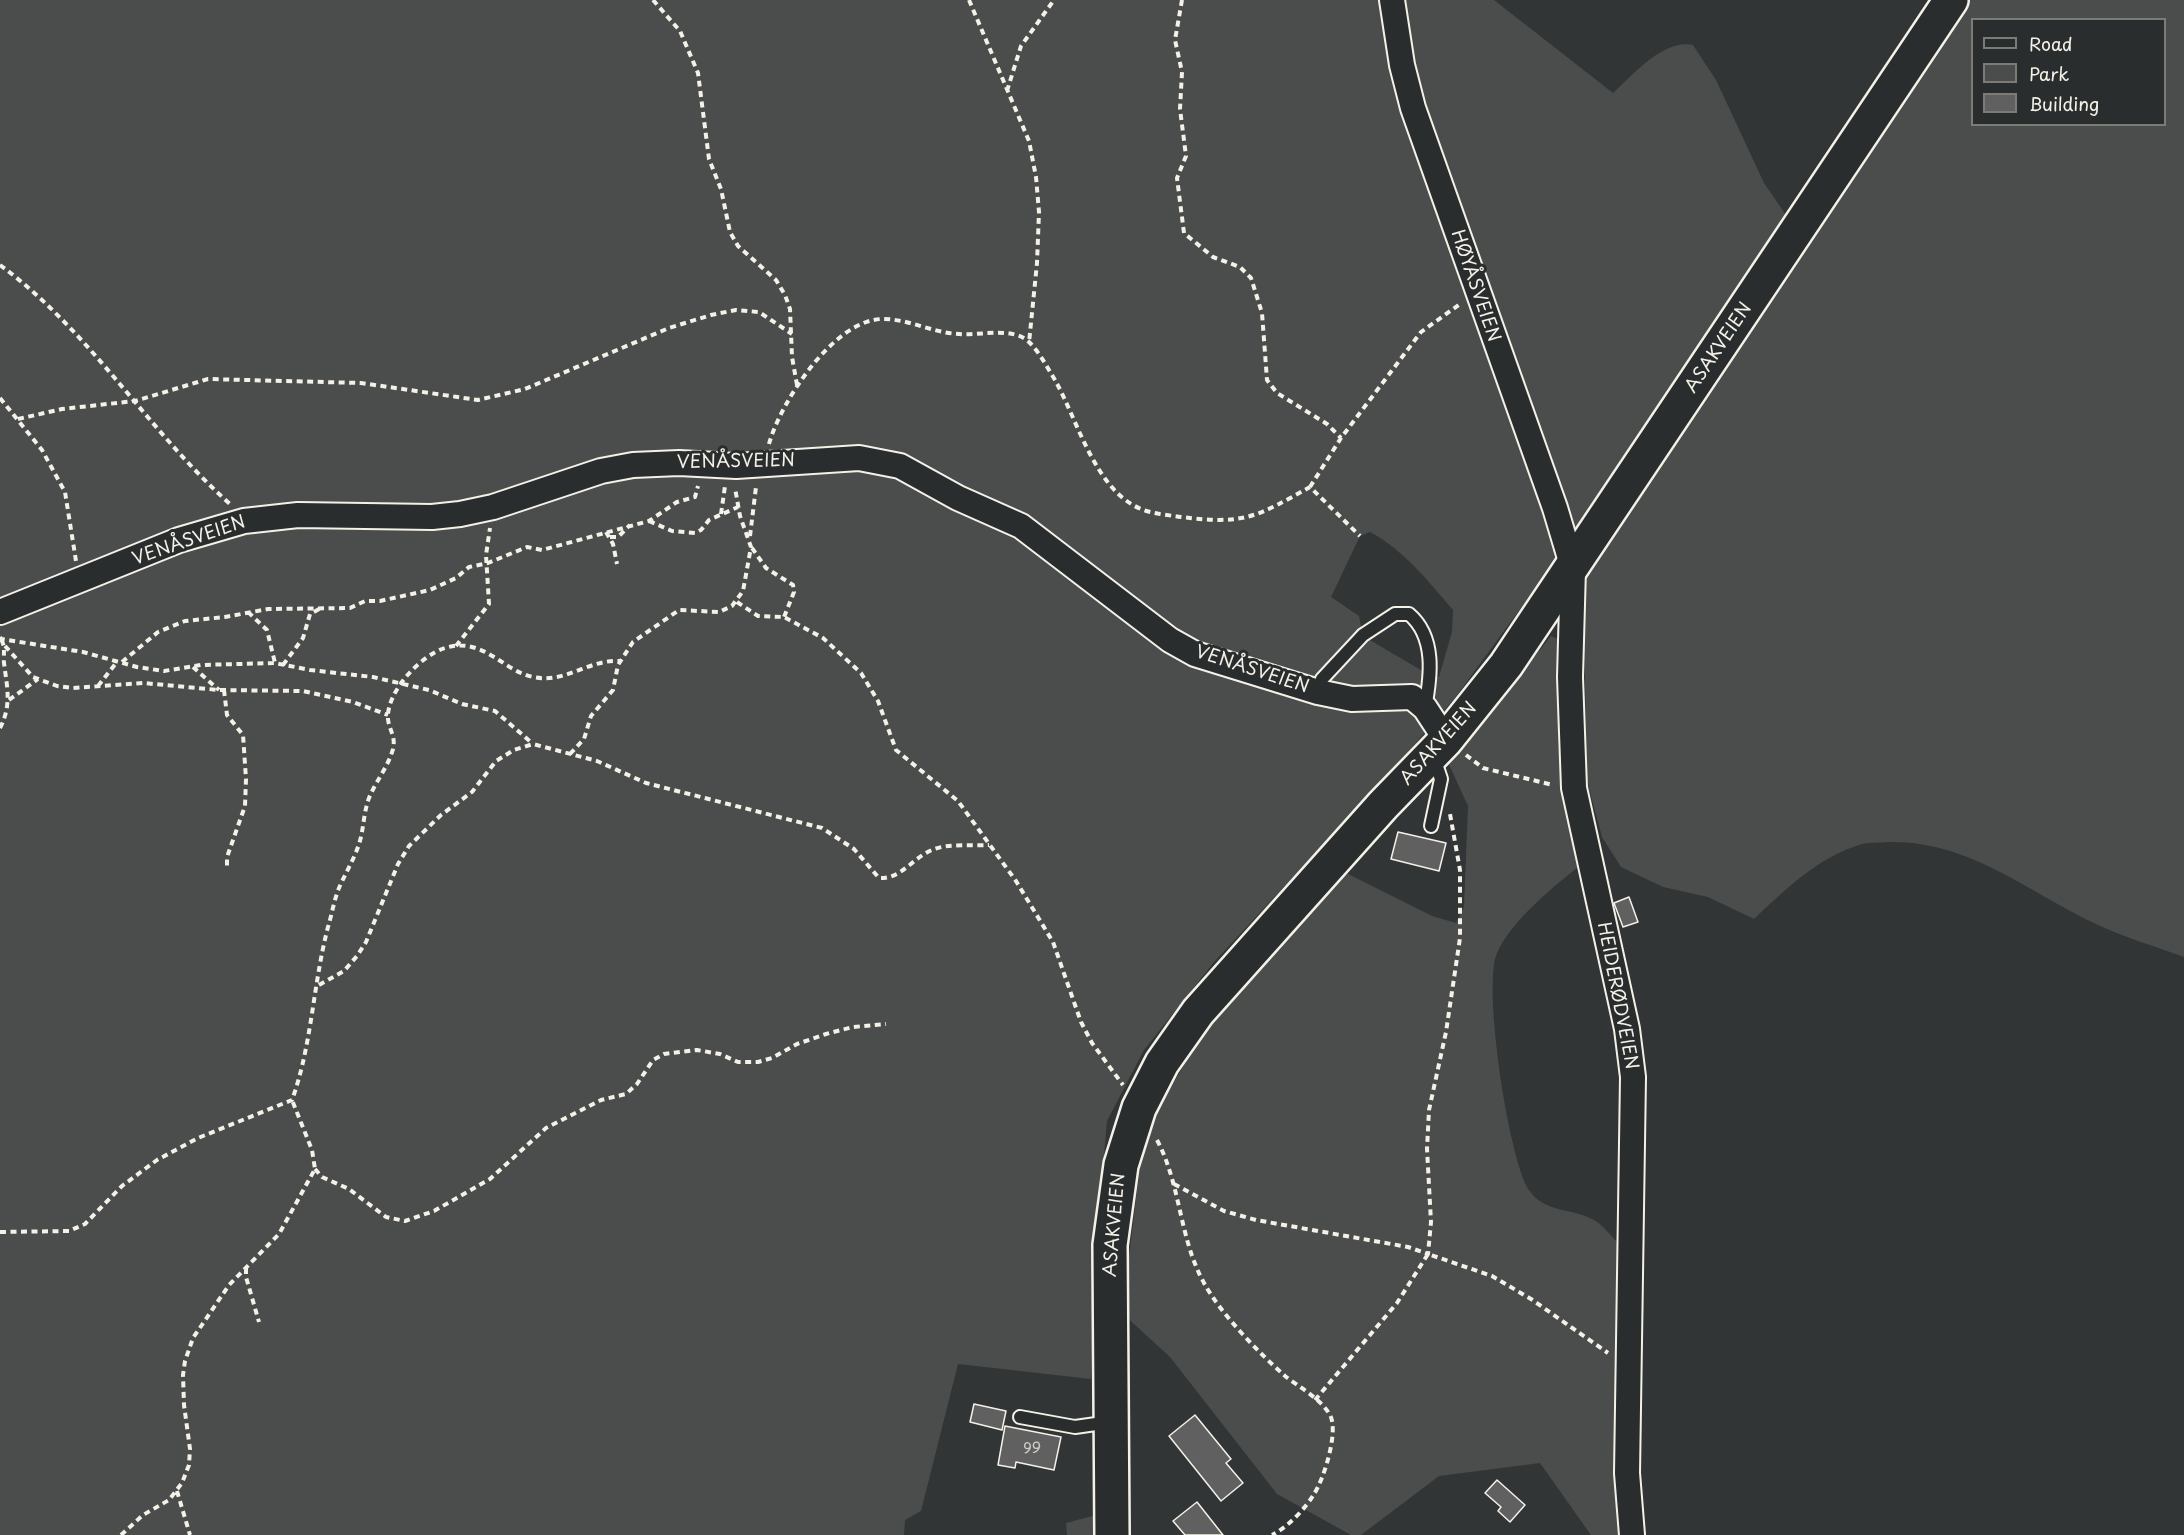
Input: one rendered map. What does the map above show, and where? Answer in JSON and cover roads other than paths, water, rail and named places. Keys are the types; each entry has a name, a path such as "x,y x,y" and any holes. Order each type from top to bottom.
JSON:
{"main road":[{"name":"ASAKVEIEN","path":"1112,1535 1109,1287 1114,1204 1121,1165 1139,1108 1162,1063 1198,1012 1375,814 1440,758 1574,568 1952,0"}],"street":[{"name":"HØYÅSVEIEN","path":"1392,0 1402,65 1413,108 1555,508 1574,568"},
{"name":"VENÅSVEIEN","path":"0,612 179,540 244,521 298,515 432,517 491,507 618,467 747,465 859,458 900,466 958,498 1021,526 1170,640 1195,654 1318,692 1352,699 1412,697 1425,708"},
{"name":"HEIDERØDVEIEN","path":"1574,568 1570,677 1574,788 1627,1029 1632,1077 1627,1473 1632,1535"},
{"path":"1425,708 1440,758"}],"lane":[{"path":"1318,692 1322,679 1363,636 1395,614 1409,614 1416,620 1430,654 1431,676 1425,708"},
{"path":"1431,826 1440,758"},
{"path":"1020,1417 1075,1426 1111,1422"}]}
